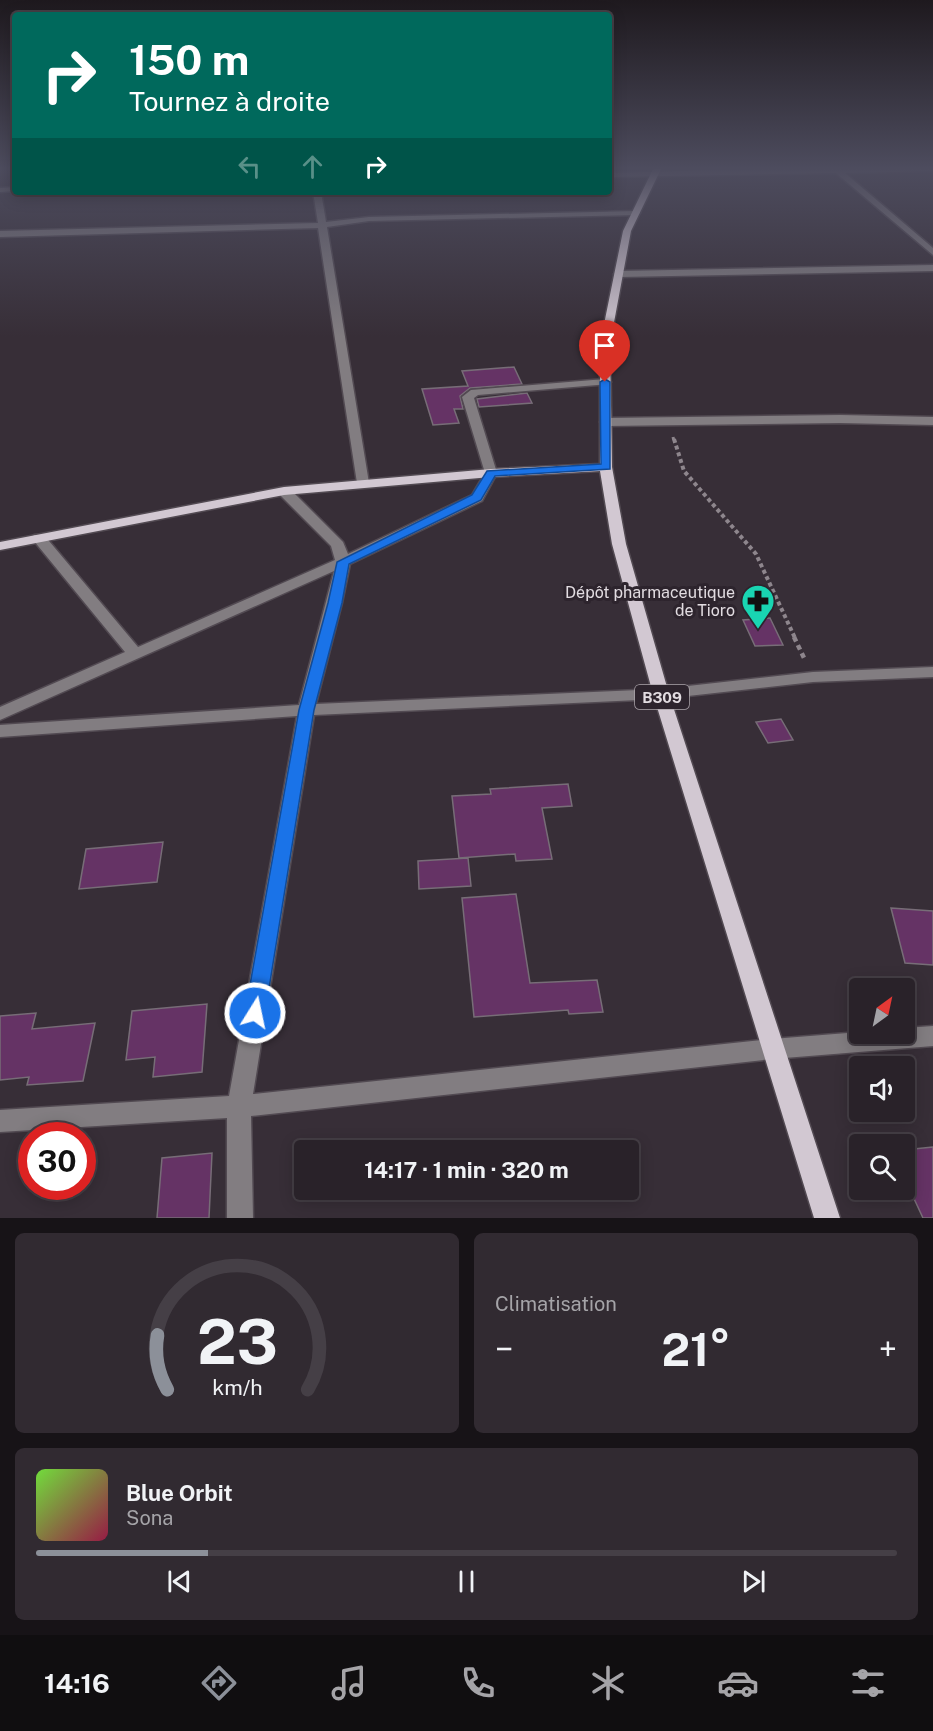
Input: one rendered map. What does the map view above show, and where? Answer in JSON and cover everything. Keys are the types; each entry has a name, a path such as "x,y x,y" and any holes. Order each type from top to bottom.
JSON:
{"main road":[{"name":"B309","path":"631,224 627,231 605,344 606,467 619,544 661,694 827,1218"},
{"path":"0,546 284,491 491,473 606,467"}],"street":[{"path":"0,234 302,227 322,224 363,483"},
{"path":"900,224 933,252"},
{"path":"619,274 933,268"},
{"path":"0,714 343,562 477,498 491,473 468,397 475,392 605,382"},
{"path":"606,422 840,419 933,421"},
{"path":"240,1218 239,1106 306,710 335,603 343,562 338,545 284,491"},
{"path":"39,538 135,654"},
{"path":"0,731 306,710 661,694 813,677 933,672"},
{"path":"0,1121 239,1106 772,1049 933,1036"}],"path":[{"path":"668,422 684,471 756,554 813,677"}],"building":[{"path":"514,367 522,384 470,388 460,396 463,409 454,409 459,423 433,425 422,389 468,386 462,371"},
{"path":"527,393 532,403 479,407 477,399"},
{"path":"770,618 783,645 755,646 743,620"},
{"path":"781,719 793,740 768,743 756,722"},
{"path":"568,784 572,806 542,808 552,859 516,861 515,854 459,858 452,796 491,794 490,789"},
{"path":"163,842 157,882 79,889 86,849"},
{"path":"468,858 471,886 419,889 418,861"},
{"path":"516,894 530,983 597,980 603,1012 569,1014 568,1010 474,1017 462,898"},
{"path":"891,908 933,911 933,965 905,963"},
{"path":"207,1004 202,1072 153,1077 155,1057 126,1060 132,1011"},
{"path":"36,1013 32,1029 95,1023 83,1081 27,1085 29,1077 0,1080 0,1016"},
{"path":"933,1147 933,1218 923,1218 915,1200 915,1149"},
{"path":"212,1153 209,1218 157,1218 162,1158"}],"place":[{"name":"Dépôt pharmaceutique de Tioro","path":"758,630"}],"route":[{"path":"255,1013 306,710 335,603 343,562 477,498 491,473 606,467 605,382"}]}
